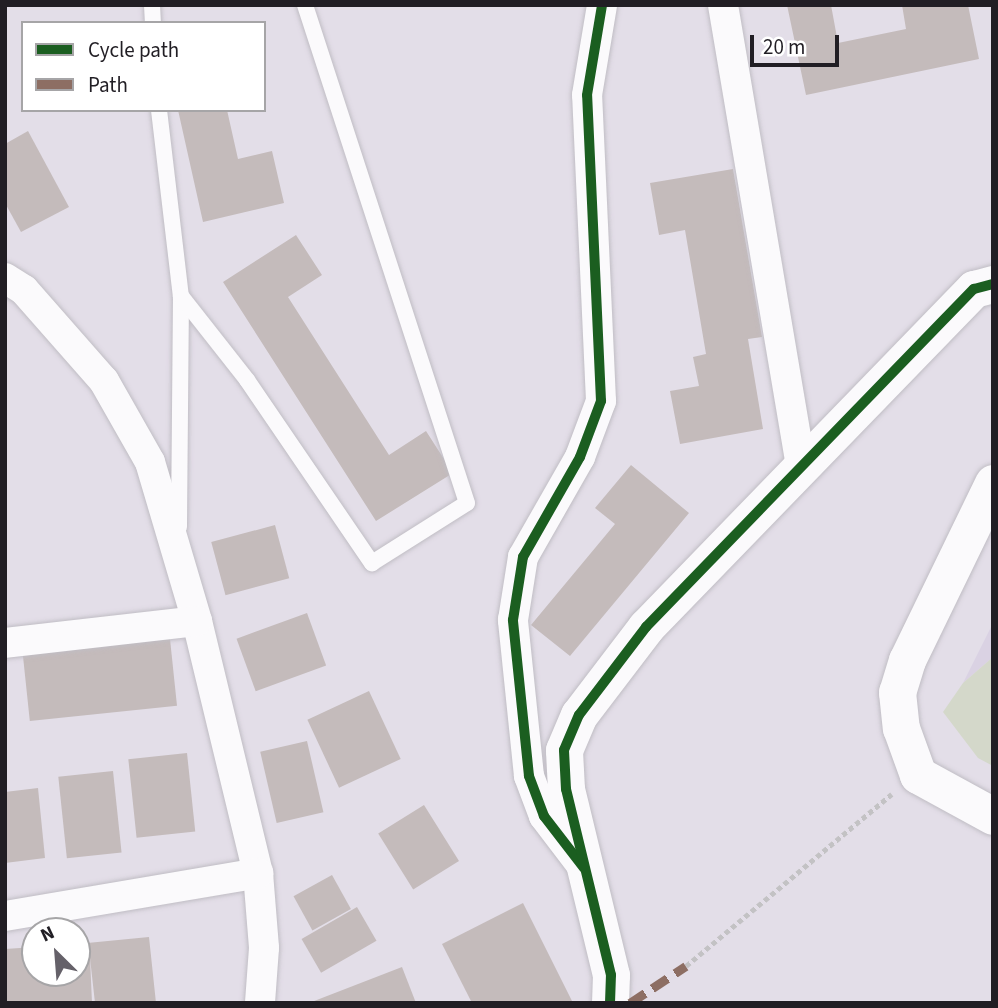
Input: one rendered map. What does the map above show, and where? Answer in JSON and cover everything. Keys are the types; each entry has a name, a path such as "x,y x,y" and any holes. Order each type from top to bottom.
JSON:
{"street":[{"path":"584,867 544,816 529,776 513,620 523,558 580,457 601,401 587,95 602,5"},
{"path":"723,5 801,467"},
{"path":"5,278 24,290 104,381 150,463 197,621 258,873 264,948 260,1003"},
{"path":"610,1003 611,975 566,789 564,750 579,715 646,627 974,289 993,284"},
{"path":"993,483 907,660 897,692 901,728 918,775 993,816"},
{"path":"5,643 197,621"},
{"path":"5,916 258,873"}],"lane":[{"path":"181,296 247,380 372,564 467,503 305,5"},
{"path":"159,112 181,296 179,560"}],"path":[{"path":"686,966 918,775"}],"shaded area":[{"path":"993,623 993,657 963,683"},
{"path":"993,657 993,766 978,758 943,712 963,683"}],"building":[{"path":"787,5 831,5 838,43 906,29 902,5 968,5 979,59 806,95"},
{"path":"178,112 227,112 238,159 272,151 284,203 203,222"},
{"path":"28,131 69,207 21,232 5,203 5,144"},
{"path":"733,169 762,337 748,339 763,429 680,444 670,391 699,386 693,357 706,354 685,230 659,235 650,183"},
{"path":"296,235 322,275 288,297 389,455 426,431 453,473 376,521 223,282"},
{"path":"631,465 689,513 570,656 531,625 615,524 595,508"},
{"path":"275,525 289,578 225,595 211,542"},
{"path":"307,613 326,666 256,691 237,639"},
{"path":"170,639 177,706 30,721 23,654"},
{"path":"369,691 401,759 339,788 307,720"},
{"path":"307,741 323,812 277,823 260,752"},
{"path":"187,753 195,832 137,838 128,759"},
{"path":"113,771 122,853 67,858 58,777"},
{"path":"38,788 45,858 5,863 5,792"},
{"path":"424,805 459,861 413,890 378,834"},
{"path":"332,875 351,909 312,930 294,896"},
{"path":"523,903 573,1003 472,1003 442,944"},
{"path":"357,907 376,941 321,973 302,939"},
{"path":"149,937 156,1003 95,1003 91,943"},
{"path":"21,948 21,987 91,987 91,980 92,1003 5,1003 5,949"},
{"path":"402,967 416,1003 309,1003"}],"marked path":[{"path":"630,1003 686,966"}],"cycle path":[{"path":"584,868 544,816 529,776 513,620 523,557 580,457 601,401 587,95 602,5"},
{"path":"610,1003 611,975 566,789 564,750 579,715 646,627 974,289 993,284"}]}
